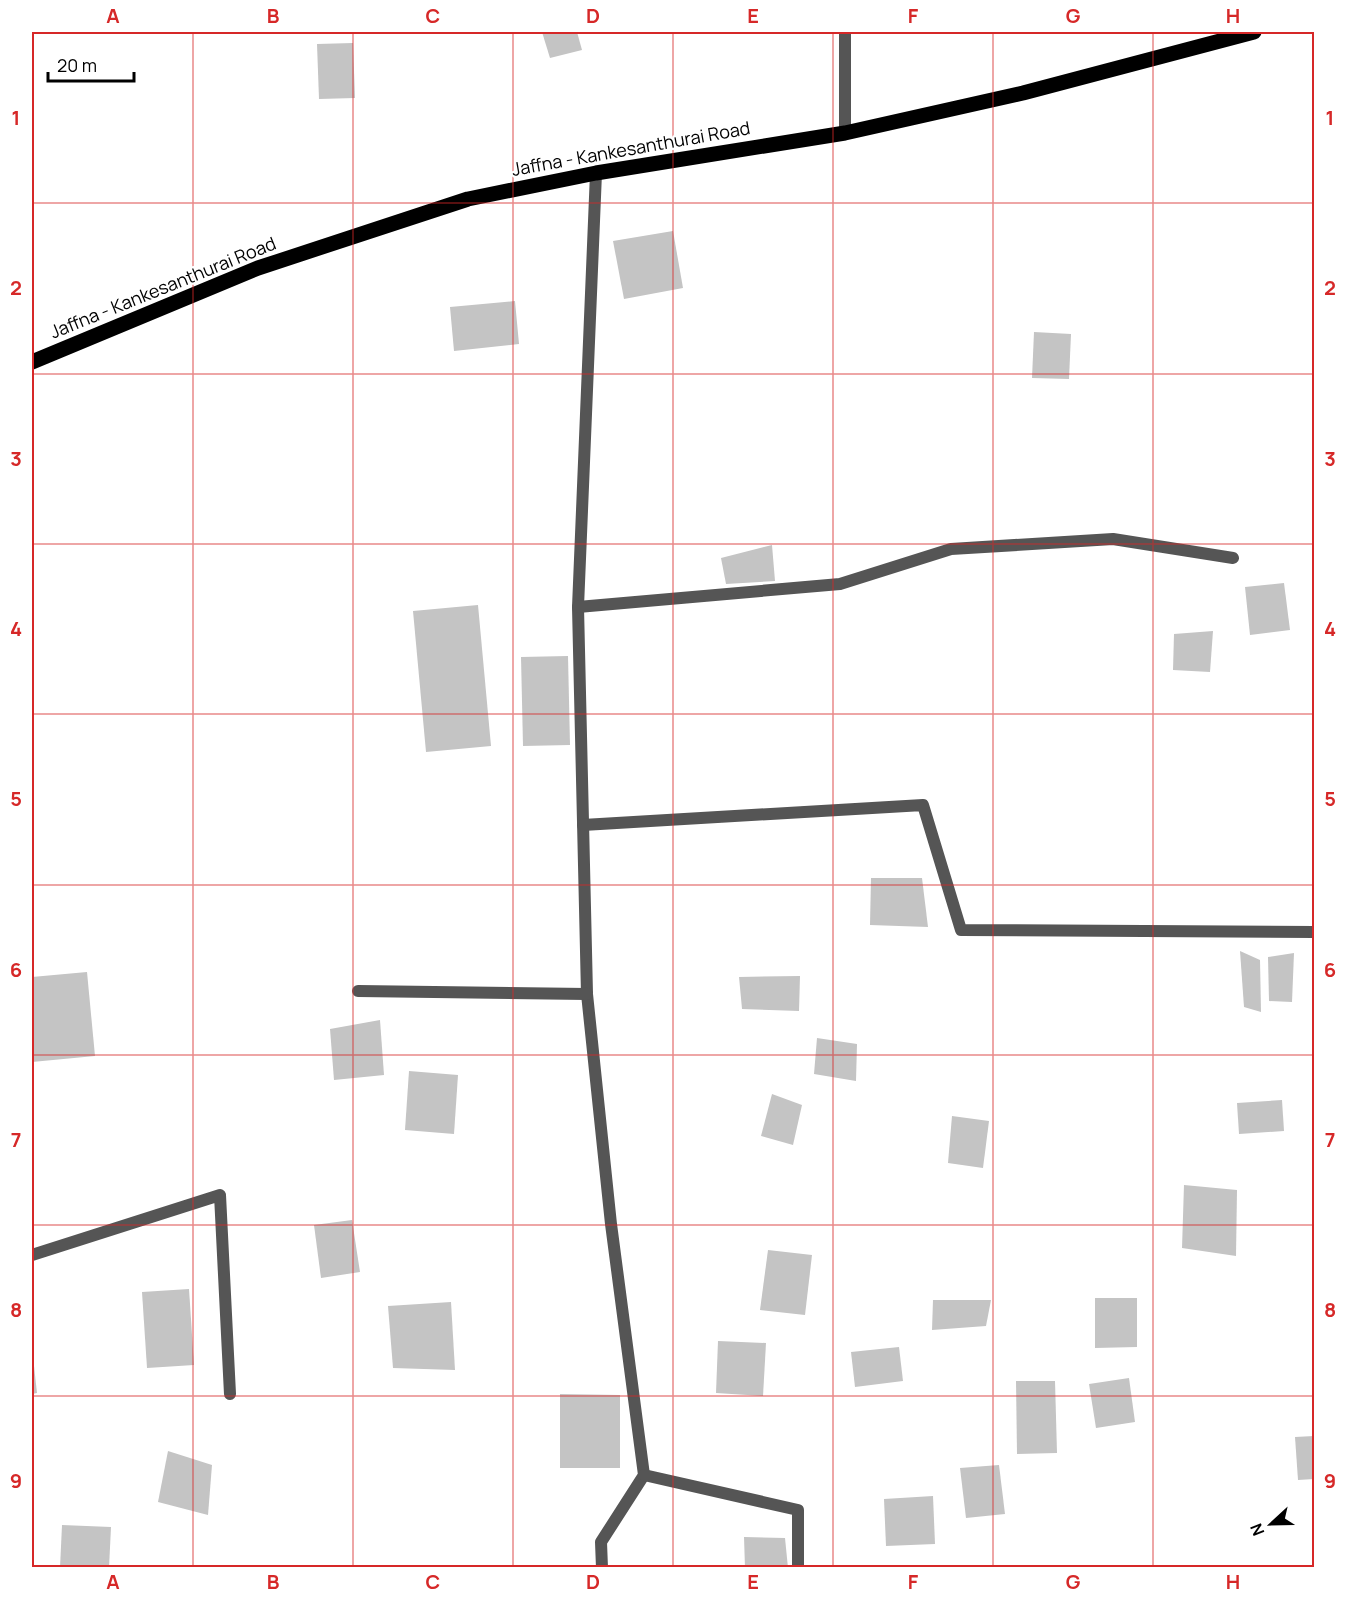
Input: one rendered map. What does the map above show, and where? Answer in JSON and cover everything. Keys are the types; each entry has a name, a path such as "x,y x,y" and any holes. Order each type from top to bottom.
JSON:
{"main road":[{"name":"Jaffna - Kankesanthurai Road","path":"32,362 258,268 468,199 596,173 844,133 1023,93 1254,32"}],"street":[{"path":"844,133 845,32"},
{"path":"596,173 578,607 587,994 611,1224 644,1475 601,1542 602,1568"},
{"path":"578,607 840,584 951,549 1113,539 1233,558"},
{"path":"583,825 923,805 961,930 1314,932"},
{"path":"358,991 587,994"},
{"path":"32,1255 220,1195 230,1394"},
{"path":"644,1475 798,1510 798,1568"},
{"path":"601,1542 610,1568"}],"building":[{"path":"542,32 577,32 582,50 550,58"},
{"path":"353,43 355,98 319,99 317,44"},
{"path":"673,231 683,288 624,299 613,241"},
{"path":"515,301 519,344 454,351 450,307"},
{"path":"1034,332 1071,334 1069,379 1032,378"},
{"path":"772,545 775,581 726,584 721,558"},
{"path":"1284,583 1290,630 1250,635 1245,587"},
{"path":"478,605 491,746 426,752 413,611"},
{"path":"1213,631 1210,672 1173,670 1174,634"},
{"path":"568,656 570,745 523,746 521,657"},
{"path":"871,878 922,878 928,927 870,925"},
{"path":"1240,951 1260,960 1261,1012 1244,1007"},
{"path":"1294,953 1292,1002 1269,1001 1268,957"},
{"path":"87,972 95,1056 32,1062 32,977"},
{"path":"800,976 799,1011 742,1009 739,977"},
{"path":"380,1020 384,1075 334,1080 330,1029"},
{"path":"817,1038 857,1044 856,1081 814,1074"},
{"path":"409,1071 458,1075 454,1134 405,1130"},
{"path":"772,1094 802,1105 793,1145 761,1136"},
{"path":"1282,1100 1284,1131 1239,1134 1237,1103"},
{"path":"952,1116 989,1121 983,1168 948,1163"},
{"path":"1184,1185 1237,1190 1236,1256 1182,1248"},
{"path":"352,1220 360,1272 321,1278 314,1225"},
{"path":"768,1250 812,1255 805,1315 760,1310"},
{"path":"189,1289 194,1365 147,1368 142,1292"},
{"path":"1095,1298 1137,1298 1137,1347 1095,1348"},
{"path":"933,1300 991,1300 986,1326 932,1330"},
{"path":"451,1302 455,1370 393,1368 388,1306"},
{"path":"718,1341 766,1343 763,1396 716,1393"},
{"path":"899,1347 903,1381 855,1387 851,1352"},
{"path":"32,1357 37,1393 32,1394"},
{"path":"1129,1378 1135,1422 1096,1428 1089,1384"},
{"path":"1016,1381 1055,1381 1057,1453 1017,1454"},
{"path":"560,1394 620,1395 620,1468 560,1468"},
{"path":"1314,1436 1314,1479 1298,1480 1295,1437"},
{"path":"168,1451 212,1465 208,1515 158,1502"},
{"path":"999,1465 1005,1514 966,1518 960,1468"},
{"path":"933,1496 935,1544 886,1546 884,1499"},
{"path":"62,1525 111,1527 109,1568 60,1568"},
{"path":"744,1537 785,1538 788,1568 745,1568"}]}
